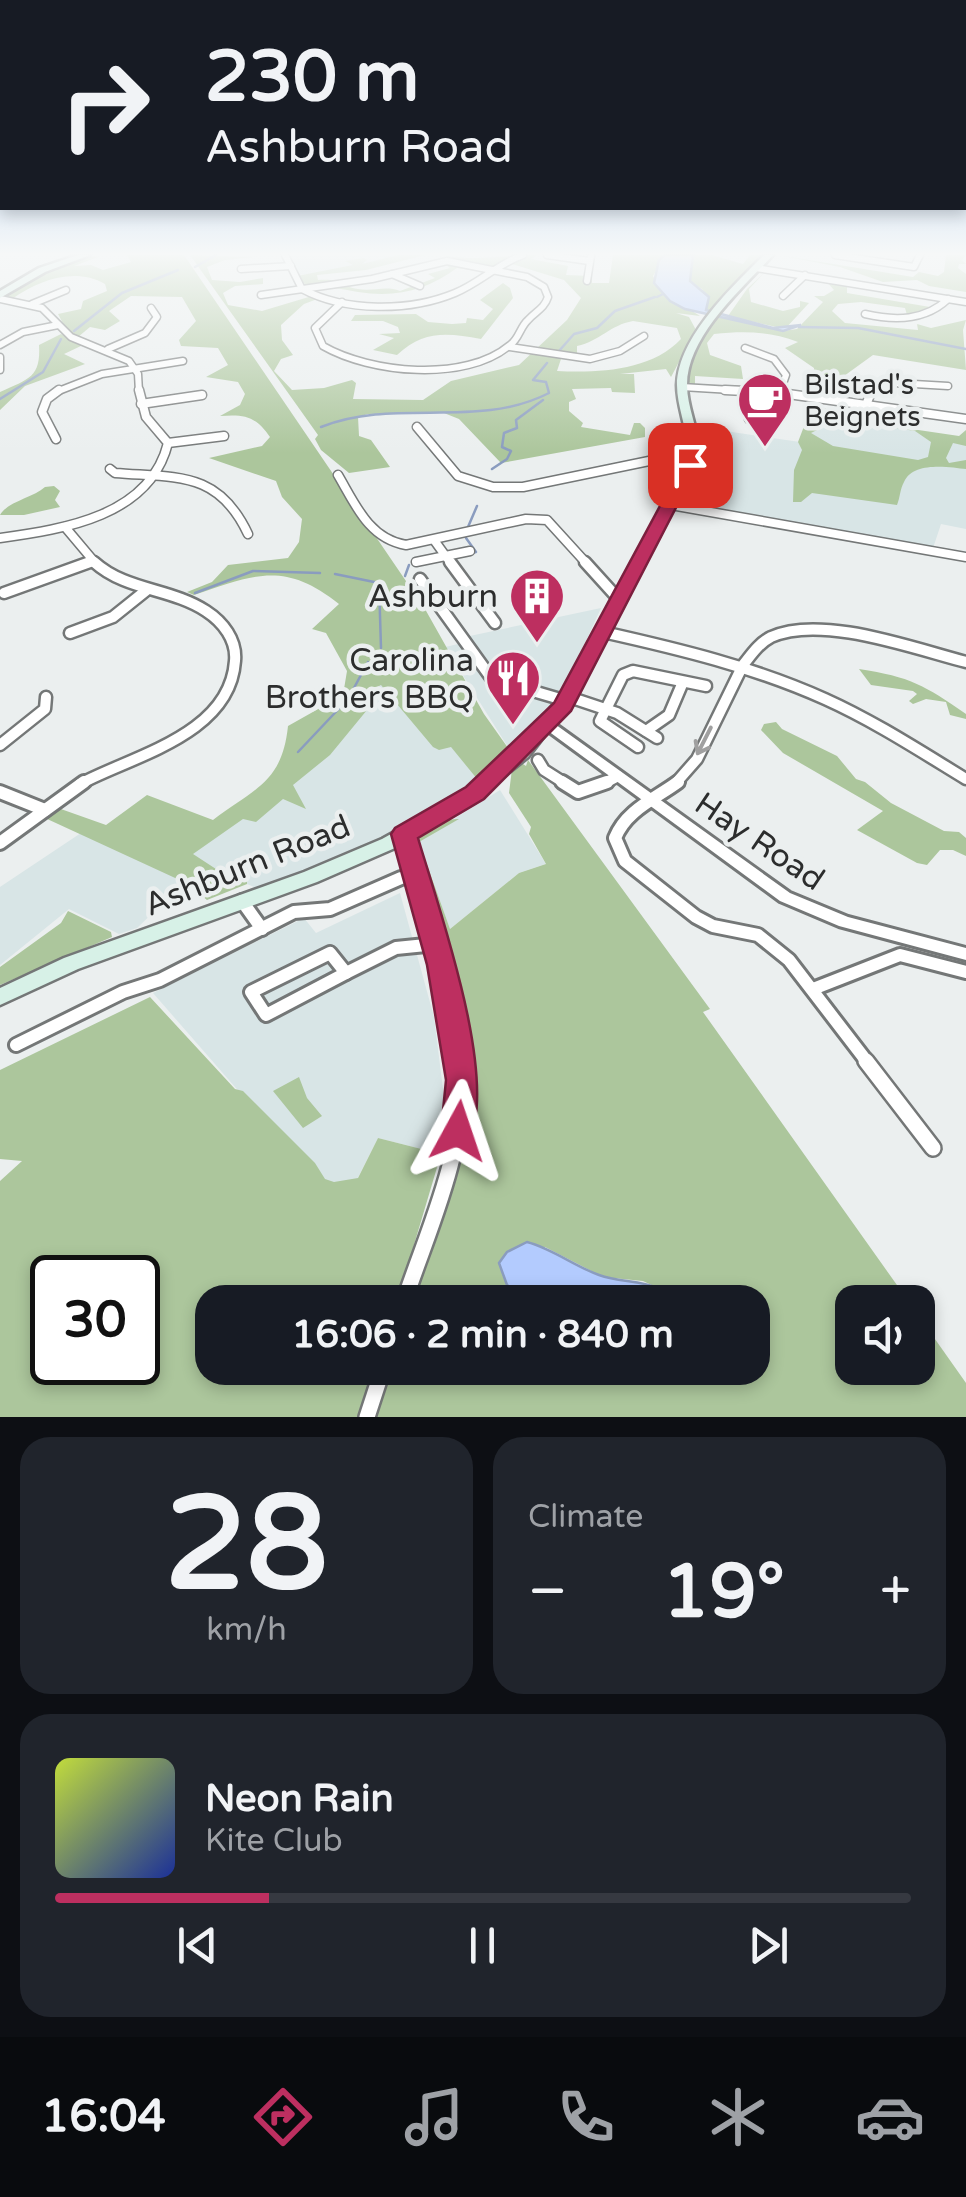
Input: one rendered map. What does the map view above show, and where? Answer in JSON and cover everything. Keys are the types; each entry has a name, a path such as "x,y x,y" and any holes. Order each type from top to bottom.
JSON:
{"main road":[{"path":"682,387 686,357 712,321"},
{"name":"Ashburn Road","path":"0,997 404,834 475,793 548,725 568,699 671,506 691,463 694,438 682,387"}],"street":[{"path":"0,538 65,527 125,502 157,478 166,460 168,444 146,416 136,369 107,349 71,337 56,321"},
{"path":"107,349 149,330 155,321"},
{"path":"320,321 315,334 327,350 358,363 440,368 482,359 510,347 527,321"},
{"path":"0,345 11,337 58,324"},
{"path":"0,336 11,337"},
{"path":"510,347 589,358 615,354 644,336"},
{"path":"745,348 768,356 782,367 786,380 772,408 749,419"},
{"path":"0,357 0,370"},
{"path":"56,439 42,415 45,401 54,392 82,379 183,361"},
{"path":"866,405 871,390 884,384 948,386"},
{"path":"682,387 781,394 966,420"},
{"path":"141,404 202,395"},
{"path":"417,427 458,476 493,487 523,487 650,461 691,463"},
{"path":"168,444 224,436"},
{"path":"110,469 115,473 196,482 220,490 238,507 248,534"},
{"path":"338,475 383,541 399,545 532,518 546,520 614,594 622,596"},
{"path":"671,506 966,556"},
{"path":"0,843 75,787 155,751 189,730 214,708 232,676 235,650 221,622 188,602 118,578 94,562 65,527"},
{"path":"434,540 495,623"},
{"path":"416,562 470,551"},
{"path":"4,593 94,562"},
{"path":"420,580 492,680 605,709 657,738"},
{"path":"70,633 113,617 148,589"},
{"path":"438,604 474,595"},
{"path":"933,1148 813,989 770,942 746,931 704,922 624,861 616,846 616,831 626,818 691,768 742,670 754,650 768,639 810,630 966,662"},
{"path":"602,632 797,687 844,708 966,779"},
{"path":"638,746 600,721 626,672 706,686"},
{"path":"646,731 669,715 683,682"},
{"path":"0,745 45,709 46,697"},
{"name":"Hay Road","path":"548,725 805,908 966,954"},
{"path":"538,760 544,770 578,792 594,789 618,776"},
{"path":"0,792 45,810"},
{"path":"404,834 436,944 462,1080 462,1108 451,1158 410,1285"},
{"path":"16,1045 294,912 330,909 402,878"},
{"path":"242,901 262,928"},
{"path":"346,973 330,953 250,992 266,1015 396,948 436,944"},
{"path":"813,989 900,955 966,972"},
{"path":"367,1417 377,1385"}],"shaded area":[{"path":"817,416 966,438 966,529 941,524 933,548 680,503 701,451 698,427 807,443"},
{"path":"601,608 556,707 513,755 445,647 467,642 465,637"},
{"path":"392,672 482,785 406,827 259,889 184,858 287,784"},
{"path":"500,790 546,864 519,873 450,929 419,841"},
{"path":"81,833 187,880 137,928 119,934 69,909 0,965 0,887"},
{"path":"400,893 434,1017 446,1113 441,1154 378,1138 345,1203 153,993 304,918 316,933"}],"green space":[{"path":"62,321 120,321 105,330 90,327 78,337"},
{"path":"196,321 229,321 425,609 484,714 513,755 482,785 451,747 433,747 381,685 375,688 381,693 330,755 293,785 306,809 283,799 256,822 243,819 193,854 216,869 247,879 247,884 207,900 186,883 45,818 58,808 106,825 147,795 213,820 273,772 285,745 288,726 343,695 347,671 326,633 312,629 339,604 320,590 285,577 269,576 252,577 194,595 187,592 212,582 228,565 288,558 299,542 302,519 282,497 276,481 209,458 262,446 270,437 249,418 220,416 240,405 245,394 238,382 206,377 228,365 218,348 181,346 179,340"},
{"path":"237,321 285,321 281,325 282,340 293,355 281,359 274,371 292,390 324,388 352,380 356,383 353,399 423,400 451,381 519,365 566,321 632,321 577,346 577,360 561,359 557,371 606,370 639,364 669,350 681,339 677,328 634,321 691,321 696,330 671,377 666,369 620,374 634,374 635,393 612,392 611,388 572,389 576,399 569,402 569,411 583,423 581,427 630,435 634,423 640,423 645,428 645,437 501,463 459,419 444,413 368,414 358,417 359,436 371,440 390,467 349,473 321,450 315,439 318,435"},
{"path":"383,321 495,321 481,339 436,335 417,341 397,355 373,350 394,338 379,334 400,333 398,327"},
{"path":"715,321 737,321 783,331 797,329 805,321 918,330 917,324 931,328 966,321 966,370 873,355 844,376 833,398 813,395 814,368 785,348 798,342 736,332 714,334 707,343 710,355 741,366 743,379 695,376 695,385 686,381 696,346"},
{"path":"750,321 792,321 785,329"},
{"path":"61,334 83,345 64,354 85,364 25,386 0,410 0,392 31,376 38,364 39,345"},
{"path":"811,408 827,408 837,418 959,436 966,430 966,446 953,443 946,458 949,463 966,460 966,469 932,467 915,471 904,482 897,505 812,493 801,502 793,502 794,470 802,450 798,442","holes":["839,419 915,431 931,442 928,457 918,460 833,446 811,433"]},
{"path":"54,486 60,491 55,500 60,507 24,515 0,515 15,503"},
{"path":"859,669 916,684 939,696 966,714 966,719 950,715 946,702 926,699 913,704 909,701 917,694 913,691 871,685"},
{"path":"776,722 782,729 837,756 856,779 891,803 944,831 959,832 966,838 966,856 940,850 927,865 917,863 857,830 883,811 783,753 761,730 764,724"},
{"path":"528,760 710,1009 703,1012 897,1285 835,1285 835,1385 935,1385 935,1339 966,1383 966,1417 373,1417 384,1385 770,1385 770,1285 652,1285 603,1277 545,1247 507,1285 418,1285 470,1128 470,1092 460,1021 413,846 433,827 459,819 419,842 450,929 519,873 546,864 529,834 531,827 509,793 512,769 520,762 526,766"},
{"path":"68,911 111,932 112,937 0,985 0,967 61,923"},
{"path":"150,997 235,1089 243,1091 315,1163 325,1179 334,1182 358,1178 378,1138 441,1154 402,1285 195,1285 195,1385 369,1385 358,1417 0,1417 0,1181 22,1161 0,1159 0,1070"},
{"path":"299,1077 307,1098 322,1116 303,1128 273,1091"}],"water":[{"path":"739,321 773,328 801,325 783,331"},
{"path":"527,1242 599,1275 648,1285 507,1285 499,1263 507,1252"}],"waterway":[{"path":"74,331 86,321"},
{"path":"559,351 574,334 597,328 604,321"},
{"path":"799,327 858,328 966,349"},
{"path":"0,399 43,372 61,339"},
{"path":"321,427 378,414 494,410 522,404 549,393 546,382 533,380 547,363"},
{"path":"492,469 507,459 511,451 502,447 504,433 517,428 516,420 543,400"},
{"path":"468,527 477,506"},
{"path":"466,538 476,552 472,553"},
{"path":"405,576 409,565"},
{"path":"195,593 253,571 320,573"},
{"path":"335,574 379,583 381,648"},
{"path":"298,752 348,699 368,662"}],"place":[{"name":"Bilstad's Beignets","path":"765,449"},
{"name":"Ashburn","path":"537,645"},
{"name":"Carolina Brothers BBQ","path":"513,727"}],"route":[{"path":"458,1131 462,1080 442,965 404,834 475,793 541,732 563,706 690,465"}]}
